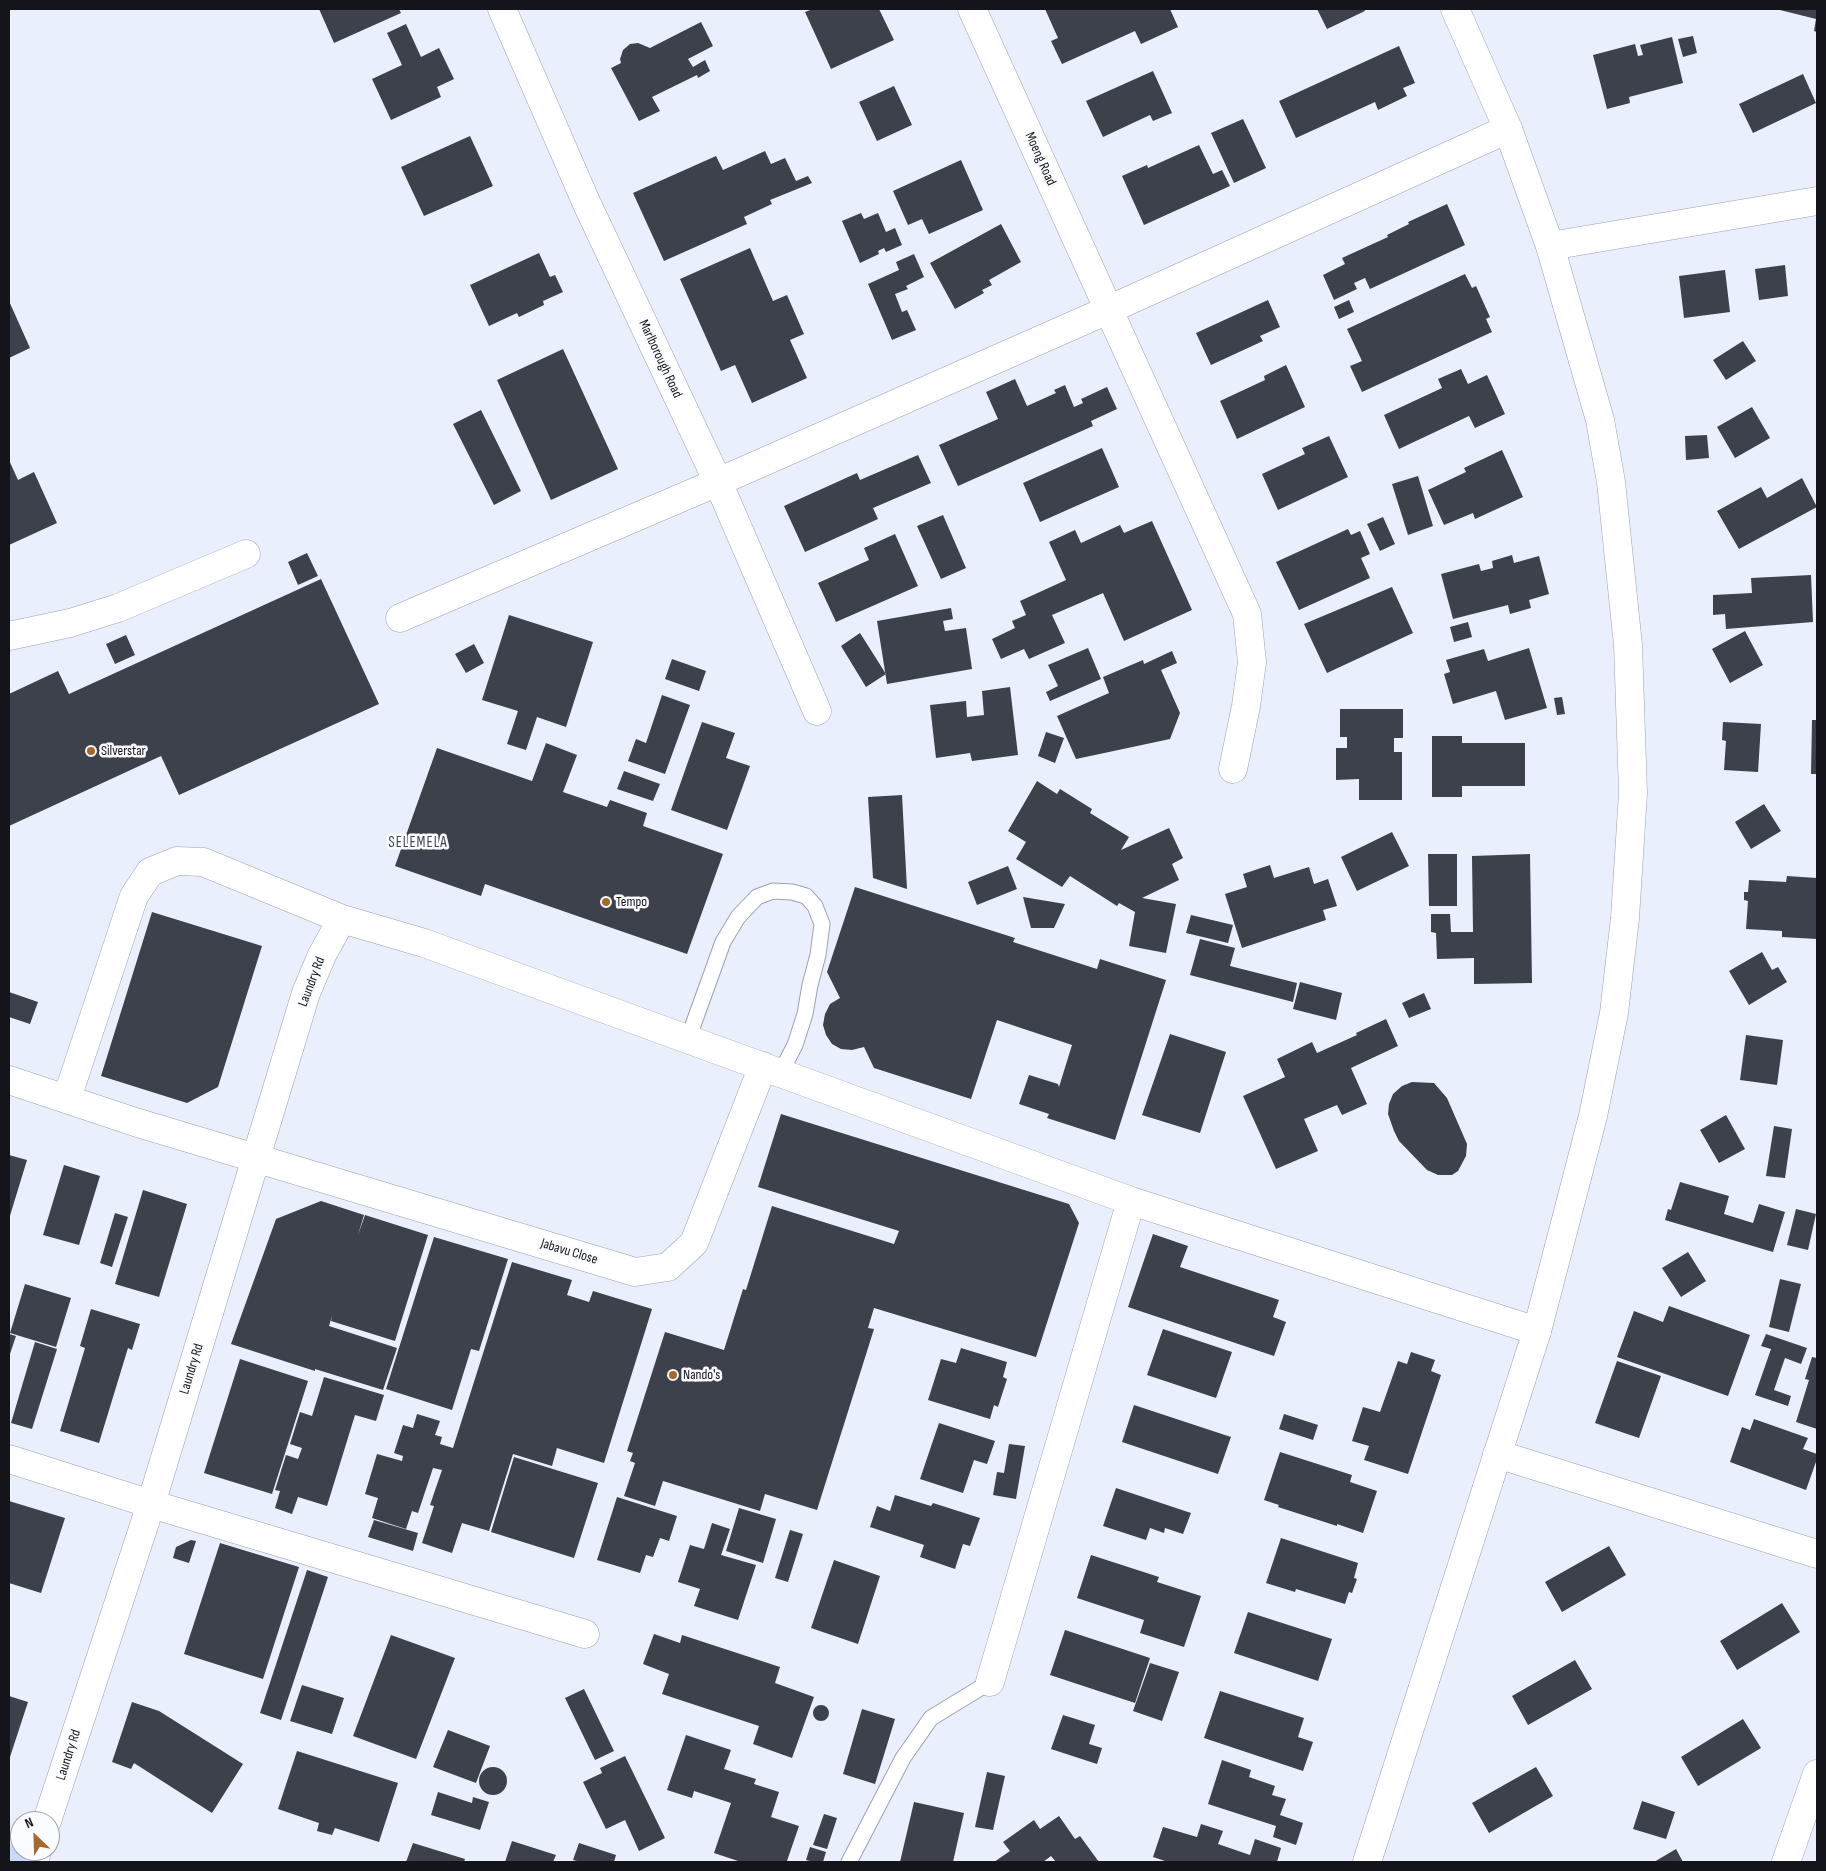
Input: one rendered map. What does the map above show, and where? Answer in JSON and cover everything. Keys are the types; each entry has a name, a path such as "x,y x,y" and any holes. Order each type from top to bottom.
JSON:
{"main road":[{"path":"9,1859 18,1862"}],"street":[{"name":"Marlborough Road","path":"502,9 587,204 718,482 817,711"},
{"name":"Moeng Road","path":"972,9 1247,614 1252,662 1246,706 1233,769"},
{"path":"1367,1862 1537,1331 1593,1116 1614,1013 1625,918 1633,793 1628,645 1611,482 1600,420 1550,246 1508,129 1455,9"},
{"path":"400,618 718,482 1108,310 1508,129"},
{"path":"1550,246 1817,201"},
{"path":"9,636 70,623 118,608 246,554"},
{"path":"67,1098 134,896 150,872 177,861 203,862 342,919 424,943 1131,1201 1537,1331"},
{"name":"Laundry Rd","path":"50,1811 151,1504 306,993 322,955 342,919"},
{"name":"Jabavu Close","path":"9,1080 255,1159 635,1272 668,1267 694,1243 772,1069"},
{"path":"990,1682 1131,1201"},
{"path":"1497,1454 1817,1554"},
{"path":"9,1459 151,1504 586,1634"},
{"path":"1786,1862 1817,1774"}],"lane":[{"path":"688,1039 723,942 738,917 757,897 773,891 792,892 806,896 815,906 822,924 818,955 805,1014 795,1045 772,1069"},
{"path":"849,1862 903,1758 931,1718 990,1682"}],"building":[{"path":"319,9 399,9 401,13 334,43"},
{"path":"813,9 879,9 894,40 831,69 805,12"},
{"path":"1045,9 1170,9 1178,27 1141,44 1135,31 1062,64 1051,41 1058,38"},
{"path":"1317,9 1364,9 1365,11 1327,29"},
{"path":"1776,9 1817,9 1817,32 1814,31 1816,19"},
{"path":"701,22 713,46 688,59 693,67 705,60 710,71 698,78 697,75 652,97 660,111 639,121 611,68 621,63 620,59 623,50 630,44 638,43 650,48"},
{"path":"406,24 421,57 439,48 454,79 437,87 441,97 391,120 372,79 402,65 387,33"},
{"path":"1693,36 1697,53 1683,57 1678,39"},
{"path":"1672,37 1683,83 1629,97 1630,103 1607,109 1593,55 1635,44 1638,56 1643,55 1640,45"},
{"path":"1399,46 1415,83 1403,88 1407,96 1378,110 1375,102 1296,138 1279,101"},
{"path":"1153,71 1172,113 1153,121 1150,115 1103,137 1086,101"},
{"path":"1803,74 1816,103 1753,133 1739,104"},
{"path":"894,86 912,125 877,141 859,102"},
{"path":"1243,119 1266,168 1234,183 1211,133"},
{"path":"470,136 493,186 424,216 401,167"},
{"path":"1199,145 1213,174 1222,170 1230,186 1144,225 1122,176 1147,165 1148,168"},
{"path":"765,151 771,164 785,158 796,181 808,176 812,183 770,200 772,204 744,217 747,224 664,261 633,193 716,156 723,170"},
{"path":"961,160 983,210 929,234 922,219 908,225 893,191"},
{"path":"1447,204 1465,245 1370,289 1365,278 1354,283 1357,289 1334,300 1323,275 1345,264 1342,258 1388,237 1387,235 1409,224 1408,222"},
{"path":"861,213 864,219 878,213 886,232 895,228 902,245 886,252 884,248 878,251 879,254 860,263 842,221"},
{"path":"1001,224 1021,262 989,280 992,285 982,290 984,293 955,309 930,263"},
{"path":"750,248 773,301 787,295 804,334 790,340 807,378 752,403 735,365 721,371 680,279"},
{"path":"539,253 550,277 555,275 563,292 543,301 544,305 519,317 517,313 489,326 470,285"},
{"path":"914,254 924,277 906,286 908,289 895,294 902,312 907,310 916,330 892,340 868,284 899,270 896,262"},
{"path":"1785,265 1788,296 1759,300 1755,269"},
{"path":"1725,270 1730,312 1684,318 1679,276"},
{"path":"1465,274 1472,288 1476,286 1490,317 1486,319 1492,332 1362,392 1350,366 1362,361 1347,329"},
{"path":"1268,300 1280,327 1260,336 1263,341 1211,365 1196,333"},
{"path":"1349,300 1354,312 1339,319 1334,307"},
{"path":"9,301 30,348 9,358"},
{"path":"1743,341 1756,361 1726,380 1713,360"},
{"path":"563,349 618,469 551,500 497,380"},
{"path":"1286,365 1305,407 1237,439 1220,401 1265,380 1264,376"},
{"path":"1461,369 1468,384 1487,375 1505,414 1475,428 1469,416 1399,449 1384,415 1442,388 1438,379"},
{"path":"1015,379 1027,406 1056,393 1054,390 1065,385 1074,407 1083,403 1081,399 1107,387 1117,409 1091,421 1093,426 958,486 939,445 998,419 986,392"},
{"path":"1752,407 1770,438 1735,458 1717,427"},
{"path":"481,410 521,491 494,505 453,424"},
{"path":"1707,435 1709,458 1686,460 1685,436"},
{"path":"1329,436 1348,477 1278,510 1262,474 1305,454 1302,448"},
{"path":"1102,448 1119,487 1040,522 1023,483"},
{"path":"1502,450 1523,497 1475,519 1473,513 1444,525 1428,490 1466,472 1464,468"},
{"path":"918,455 931,483 873,508 878,519 805,552 784,506 857,473 860,480"},
{"path":"9,460 18,480 34,472 57,523 9,545"},
{"path":"1418,476 1433,526 1408,535 1392,484"},
{"path":"1802,478 1817,507 1739,549 1717,511 1761,487 1767,498"},
{"path":"943,515 966,568 941,579 917,526"},
{"path":"1383,517 1395,544 1380,551 1367,524"},
{"path":"1152,521 1192,610 1124,641 1103,593 1052,615 1065,643 1029,659 1024,649 1001,659 992,639 1015,628 1012,621 1026,615 1020,601 1066,580 1049,542 1075,530 1081,543 1120,525 1124,533"},
{"path":"1348,529 1351,535 1360,531 1370,554 1361,558 1370,578 1299,610 1276,562"},
{"path":"895,534 918,586 836,622 818,583 869,560 864,548"},
{"path":"307,553 318,576 298,585 288,562"},
{"path":"1512,555 1514,563 1539,556 1549,594 1529,600 1531,608 1510,614 1508,605 1453,619 1441,574 1479,564 1481,571 1493,568 1492,561"},
{"path":"1811,575 1813,622 1726,629 1725,614 1713,615 1713,595 1752,593 1751,578"},
{"path":"321,579 379,704 179,795 161,756 9,826 9,694 58,671 69,694"},
{"path":"1392,587 1413,633 1327,673 1304,624"},
{"path":"951,608 953,619 943,621 945,631 966,628 972,669 887,684 877,621"},
{"path":"509,615 593,642 566,727 537,717 526,750 507,744 518,711 482,700"},
{"path":"1468,622 1472,637 1454,642 1450,627"},
{"path":"1745,631 1763,665 1730,683 1712,649"},
{"path":"860,633 886,674 866,687 841,646"},
{"path":"126,635 135,655 115,664 106,644"},
{"path":"474,644 484,663 466,673 455,654"},
{"path":"1088,648 1101,679 1050,701 1046,692 1058,686 1048,665"},
{"path":"1529,648 1547,708 1505,720 1496,691 1453,704 1444,674 1450,672 1446,660 1484,649 1488,661"},
{"path":"1172,651 1177,663 1161,670 1180,713 1170,739 1076,759 1057,716 1109,693 1103,677 1143,660 1144,664"},
{"path":"672,659 706,671 699,691 665,679"},
{"path":"1010,687 1018,755 972,761 970,753 936,758 930,705 966,701 967,717 984,715 982,691"},
{"path":"662,695 690,705 665,774 628,761 636,739 646,743"},
{"path":"1562,697 1565,714 1557,715 1554,698"},
{"path":"1340,709 1403,709 1403,738 1394,738 1394,752 1402,752 1402,800 1359,800 1359,779 1336,780 1336,748 1347,748 1347,737 1340,737"},
{"path":"1812,720 1817,720 1817,774 1811,774"},
{"path":"702,722 735,733 726,758 750,766 727,830 671,810"},
{"path":"1723,722 1761,724 1758,772 1724,770 1726,741 1722,740"},
{"path":"1046,732 1064,738 1055,763 1038,756"},
{"path":"1432,736 1462,736 1462,743 1525,743 1525,786 1462,786 1462,797 1432,797"},
{"path":"546,743 577,755 563,792 607,807 610,800 647,813 643,826 723,854 687,954 485,884 481,896 395,866 437,748 532,781"},
{"path":"624,771 660,784 653,801 617,789"},
{"path":"1037,781 1057,794 1060,789 1092,809 1090,813 1129,837 1121,850 1169,828 1183,858 1172,864 1179,880 1142,898 1176,904 1166,953 1129,946 1135,912 1119,903 1117,906 1070,876 1062,887 1016,859 1026,842 1008,831"},
{"path":"902,795 907,889 873,878 868,797"},
{"path":"1764,804 1781,831 1751,849 1735,822"},
{"path":"1392,832 1409,866 1357,891 1341,857"},
{"path":"1428,854 1457,854 1457,906 1429,906"},
{"path":"1530,854 1532,983 1474,984 1474,958 1437,959 1436,933 1431,932 1431,914 1450,914 1451,932 1473,932 1472,856"},
{"path":"1270,865 1274,878 1309,867 1314,884 1328,879 1337,906 1323,910 1326,920 1242,948 1225,894 1247,887 1243,874"},
{"path":"1008,866 1017,889 977,905 968,882"},
{"path":"1787,876 1817,878 1817,939 1782,937 1782,931 1746,929 1748,901 1744,900 1744,892 1748,892 1749,880 1786,882"},
{"path":"855,887 1015,938 1013,942 1097,969 1100,959 1166,980 1115,1140 1047,1118 1049,1114 1019,1104 1029,1075 1058,1084 1059,1087 1072,1045 997,1020 971,1099 874,1068 864,1047 852,1050 841,1049 832,1044 826,1035 823,1025 825,1014 830,1004 840,998 827,972"},
{"path":"1023,897 1065,904 1054,928 1031,928"},
{"path":"152,912 262,946 218,1087 187,1103 101,1076"},
{"path":"1191,915 1233,925 1228,943 1186,933"},
{"path":"1200,939 1235,948 1230,966 1297,983 1293,1002 1190,975"},
{"path":"1762,952 1772,970 1778,967 1787,982 1749,1005 1729,971"},
{"path":"1300,982 1342,993 1336,1020 1293,1009"},
{"path":"9,992 38,1002 30,1024 9,1017"},
{"path":"1424,993 1431,1009 1409,1018 1402,1003"},
{"path":"1386,1019 1398,1046 1351,1068 1367,1104 1342,1115 1337,1105 1304,1119 1318,1151 1276,1169 1243,1096 1285,1077 1277,1059 1312,1042 1317,1053 1357,1035 1356,1033"},
{"path":"1170,1034 1226,1052 1200,1133 1142,1115"},
{"path":"1746,1035 1783,1040 1777,1085 1740,1080"},
{"path":"1412,1082 1434,1083 1447,1098 1467,1144 1466,1156 1458,1171 1452,1175 1438,1175 1427,1170 1399,1141 1394,1131 1388,1114 1389,1104 1393,1094 1402,1086"},
{"path":"781,1114 1069,1204 1079,1223 1036,1357 874,1308 868,1328 874,1329 817,1510 765,1494 760,1511 663,1481 655,1506 624,1496 635,1463 630,1461 633,1453 627,1451 665,1332 724,1350 743,1289 746,1290 772,1206 894,1244 899,1231 758,1187"},
{"path":"1726,1115 1745,1149 1719,1163 1700,1130"},
{"path":"1774,1126 1792,1129 1785,1178 1766,1176"},
{"path":"9,1155 27,1160 9,1219"},
{"path":"64,1165 100,1176 79,1245 43,1235"},
{"path":"1680,1182 1729,1196 1724,1214 1753,1223 1759,1204 1785,1212 1773,1252 1665,1220 1668,1209 1671,1210"},
{"path":"143,1190 187,1204 159,1297 115,1284"},
{"path":"321,1201 364,1215 358,1235 365,1215 428,1235 395,1341 331,1321 332,1316 329,1326 397,1348 383,1390 315,1369 315,1371 231,1344 276,1219"},
{"path":"1796,1209 1816,1214 1808,1250 1787,1245"},
{"path":"115,1213 128,1217 112,1267 100,1263"},
{"path":"1153,1234 1188,1246 1180,1267 1279,1300 1273,1317 1286,1322 1274,1356 1128,1307"},
{"path":"434,1237 508,1259 479,1351 471,1349 452,1410 386,1389"},
{"path":"1688,1252 1706,1281 1681,1297 1662,1268"},
{"path":"512,1262 572,1280 567,1295 589,1302 593,1291 652,1309 604,1463 557,1448 552,1466 513,1454 489,1531 462,1523 452,1553 422,1543 434,1506 430,1505 442,1470 433,1468 418,1513 412,1511 406,1529 372,1518 378,1498 365,1494 377,1454 402,1461 403,1456 394,1453 403,1425 413,1428 417,1414 440,1421 435,1435 442,1437 440,1444 453,1448"},
{"path":"1780,1279 1801,1284 1789,1332 1769,1327"},
{"path":"25,1284 71,1298 56,1347 10,1333"},
{"path":"1669,1306 1750,1335 1728,1396 1617,1357 1634,1311 1663,1322"},
{"path":"91,1309 140,1324 132,1350 128,1348 99,1443 60,1431 85,1348 80,1346"},
{"path":"1163,1329 1232,1352 1216,1398 1147,1375"},
{"path":"9,1334 16,1336 9,1357"},
{"path":"1766,1334 1807,1348 1801,1364 1785,1358 1774,1390 1791,1396 1788,1406 1755,1395 1771,1349 1761,1346"},
{"path":"35,1342 57,1349 32,1429 11,1423"},
{"path":"961,1348 1007,1362 1003,1377 1007,1379 998,1407 994,1405 990,1419 928,1400 941,1359 956,1363"},
{"path":"1411,1352 1435,1360 1431,1371 1441,1375 1408,1474 1364,1460 1369,1446 1352,1441 1363,1407 1380,1412 1398,1361 1407,1364"},
{"path":"1812,1357 1817,1358 1817,1429 1796,1422 1809,1380 1805,1379"},
{"path":"240,1359 308,1381 272,1494 204,1473"},
{"path":"1617,1361 1661,1376 1639,1438 1595,1423"},
{"path":"324,1377 384,1395 376,1421 355,1415 327,1506 298,1497 292,1514 275,1508 280,1491 275,1490 286,1455 298,1459 302,1448 290,1444 300,1412 312,1416"},
{"path":"1134,1405 1231,1437 1218,1474 1122,1442"},
{"path":"1284,1414 1318,1425 1313,1440 1279,1429"},
{"path":"1754,1419 1808,1438 1803,1449 1817,1454 1817,1459 1806,1490 1730,1462 1742,1427 1750,1430"},
{"path":"939,1423 995,1441 987,1464 974,1460 963,1493 920,1479"},
{"path":"1009,1444 1025,1446 1016,1499 993,1495 997,1472 1004,1473"},
{"path":"1280,1452 1352,1475 1350,1482 1377,1491 1363,1533 1278,1507 1279,1505 1264,1500"},
{"path":"514,1457 598,1483 574,1558 491,1532"},
{"path":"1116,1488 1191,1513 1183,1534 1165,1528 1164,1533 1150,1528 1146,1540 1103,1526"},
{"path":"895,1495 931,1506 933,1503 980,1518 970,1546 963,1544 955,1569 920,1557 924,1545 870,1527 877,1506 890,1511"},
{"path":"617,1497 677,1516 669,1541 660,1538 653,1557 646,1555 640,1573 597,1560"},
{"path":"9,1501 65,1518 41,1593 9,1583"},
{"path":"739,1508 776,1519 763,1563 726,1551"},
{"path":"374,1520 418,1533 413,1551 368,1537"},
{"path":"712,1523 730,1529 721,1555 756,1565 738,1620 694,1606 700,1589 678,1582 690,1545 704,1549"},
{"path":"790,1530 803,1534 788,1582 775,1578"},
{"path":"1281,1538 1358,1563 1354,1578 1357,1579 1352,1593 1349,1592 1345,1604 1296,1589 1295,1592 1266,1583"},
{"path":"191,1540 196,1541 189,1563 173,1558 176,1547"},
{"path":"220,1543 299,1567 263,1679 184,1654"},
{"path":"1609,1546 1626,1575 1562,1612 1545,1582"},
{"path":"1091,1555 1159,1577 1157,1582 1201,1596 1184,1647 1140,1633 1144,1620 1077,1598"},
{"path":"834,1560 880,1576 858,1644 811,1628"},
{"path":"307,1570 328,1577 281,1720 260,1713"},
{"path":"1782,1603 1800,1632 1737,1670 1720,1641"},
{"path":"1248,1612 1332,1639 1318,1681 1234,1653"},
{"path":"1065,1630 1150,1658 1135,1703 1050,1675"},
{"path":"654,1634 680,1643 682,1635 780,1667 775,1683 814,1697 792,1758 753,1744 759,1726 662,1694 669,1674 643,1664"},
{"path":"391,1635 455,1658 416,1759 353,1736"},
{"path":"1575,1660 1592,1689 1528,1725 1512,1696"},
{"path":"1150,1663 1179,1672 1162,1721 1133,1711"},
{"path":"302,1685 344,1698 332,1734 290,1721"},
{"path":"584,1689 614,1751 595,1760 565,1698"},
{"path":"1220,1691 1304,1718 1298,1737 1313,1742 1303,1771 1204,1738"},
{"path":"9,1696 28,1702 9,1760"},
{"path":"132,1702 159,1711 243,1764 212,1813 134,1763 131,1769 112,1762"},
{"path":"818,1705 824,1705 829,1710 827,1719 818,1721 813,1716 813,1710"},
{"path":"862,1709 895,1719 875,1784 843,1774"},
{"path":"1063,1715 1095,1725 1089,1744 1102,1748 1097,1764 1051,1749"},
{"path":"1743,1719 1761,1748 1698,1786 1681,1757"},
{"path":"448,1730 490,1746 476,1783 433,1767"},
{"path":"686,1735 731,1750 724,1769 756,1779 754,1784 779,1792 771,1817 799,1826 787,1861 791,1862 741,1862 714,1853 731,1803 694,1791 692,1798 667,1790"},
{"path":"297,1751 398,1783 379,1842 335,1828 332,1835 317,1831 319,1823 278,1809"},
{"path":"625,1756 665,1838 639,1851 625,1820 606,1829 583,1782 602,1773 600,1768"},
{"path":"1222,1760 1251,1770 1249,1777 1275,1786 1272,1795 1286,1799 1280,1815 1303,1823 1296,1845 1273,1837 1276,1826 1208,1804"},
{"path":"493,1767 503,1771 507,1781 503,1791 493,1795 483,1791 479,1781 483,1771"},
{"path":"1536,1767 1553,1796 1489,1833 1472,1803"},
{"path":"987,1772 1005,1776 993,1830 975,1827"},
{"path":"438,1792 472,1803 473,1797 489,1802 480,1830 431,1815"},
{"path":"1642,1801 1675,1812 1666,1839 1633,1829"},
{"path":"914,1802 964,1813 953,1862 900,1862"},
{"path":"824,1814 837,1818 827,1849 813,1845"},
{"path":"1059,1816 1075,1839 1080,1836 1099,1862 1056,1862 1051,1856 1043,1862 994,1862 1010,1851 1003,1842 1034,1820 1040,1829"},
{"path":"1201,1824 1223,1831 1218,1844 1250,1855 1255,1839 1281,1848 1277,1862 1168,1862 1153,1857 1163,1827 1197,1837"},
{"path":"512,1841 556,1855 553,1862 505,1862"},
{"path":"413,1843 465,1859 464,1862 406,1862"},
{"path":"579,1843 616,1855 614,1862 581,1862 573,1860"},
{"path":"810,1847 826,1852 823,1862 806,1860"},
{"path":"1676,1849 1683,1862 1654,1862"}],"place":[{"name":"Silverstar","path":"91,751"},
{"name":"Tempo","path":"606,902"},
{"name":"Nando's","path":"673,1375"}],"district":[{"name":"SELEMELA","path":"418,843"}]}
